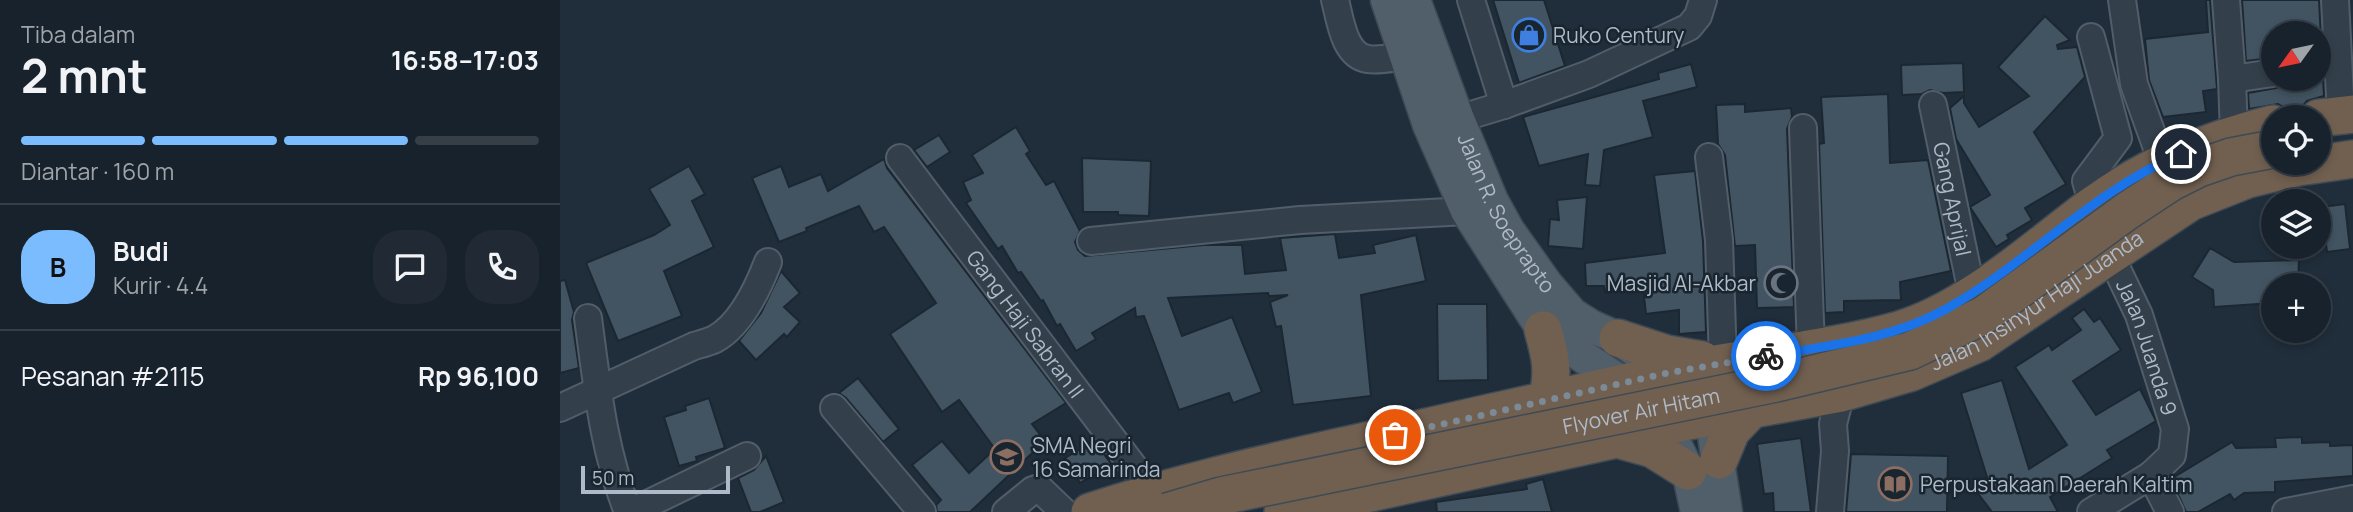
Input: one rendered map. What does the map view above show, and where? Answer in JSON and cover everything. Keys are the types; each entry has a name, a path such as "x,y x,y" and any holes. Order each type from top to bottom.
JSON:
{"highway":[{"name":"Jalan Insinyur Haji Juanda","path":"1160,502 1344,446 1667,373 1811,349 1902,329 1943,311 1994,280 2093,205 2162,162 2219,138 2261,127"},
{"name":"Flyover Air Hitam","path":"1160,502 1221,496 1776,383 1910,351 1984,315 2171,182 2199,168 2231,157 2261,151"},
{"name":"Jalan Insinyur Haji Juanda","path":"1297,511 1349,504 1405,484 1617,439 1667,425 1841,393 1912,372 1979,343 2190,202 2248,179 2298,167 2353,159"},
{"path":"1543,330 1552,360 1547,400"},
{"path":"1618,338 1667,354 1720,363"},
{"path":"1617,439 1704,466 1752,409"},
{"path":"1344,446 1349,504"},
{"path":"1090,512 1160,502"}],"main road":[{"name":"Jalan R. Soeprapto","path":"1387,0 1429,125 1467,211 1543,330 1624,384 1667,425"},
{"name":"Jalan R. Soeprapto","path":"1414,0 1458,119 1492,201 1508,230 1547,285 1572,314 1618,338 1667,373 1709,418"},
{"path":"1697,512 1709,418"},
{"path":"1667,425 1704,466 1726,512"}],"street":[{"path":"1335,0 1344,34 1353,52 1371,60 1406,56"},
{"path":"1471,0 1504,105"},
{"path":"1458,119 1589,74 1689,27 1698,16 1703,0"},
{"path":"2123,0 2134,85 2162,162"},
{"path":"2226,0 2234,134"},
{"path":"2331,34 2334,0"},
{"path":"2091,37 2118,138 2086,181 2093,205"},
{"path":"2232,79 2261,75"},
{"path":"2331,86 2337,125"},
{"name":"Gang Aprijal","path":"1933,105 1972,293"},
{"path":"1803,128 1811,349"},
{"name":"Gang Haji Sabran II","path":"900,158 1160,502"},
{"path":"1709,158 1718,240 1720,363"},
{"path":"1091,241 1300,220 1467,211"},
{"name":"Jalan Juanda 9","path":"2091,512 2151,475 2172,455 2175,429 2139,315 2108,256"},
{"path":"560,408 715,339 752,300 768,262"},
{"path":"588,318 610,455 617,485 630,512 747,456"},
{"path":"1830,512 1835,451 1833,424 1841,393"},
{"path":"834,408 922,512"},
{"path":"2151,475 2170,512"},
{"path":"1006,512 1039,488 1064,512"},
{"path":"2286,512 2353,499"}],"building":[{"name":"Ruko Century","path":"1493,0 1544,0 1565,66 1519,83"},
{"path":"2206,0 2210,0 2217,89 2203,91 2206,112 2163,117 2149,80 2145,39 2208,32"},
{"path":"2242,0 2319,0 2320,21 2261,21 2261,59 2246,61"},
{"path":"2045,16 2070,40 2057,45 2058,49 2077,47 2085,77 2034,132 2066,184 2025,208 2032,220 2007,235 2009,239 1996,247 1970,207 1990,195 1956,139 1950,108 1964,96 1964,103 1979,127 2029,96 1998,67"},
{"path":"1963,63 1964,92 1943,93 1930,90 1922,94 1902,95 1901,65"},
{"path":"1691,64 1697,87 1643,101 1653,137 1604,150 1600,186 1585,185 1588,154 1539,166 1523,117 1659,79 1658,73"},
{"path":"2324,91 2324,96 2307,101 2304,105 2261,105 2249,109 2248,93"},
{"path":"1888,94 1890,163 1928,160 1951,271 1900,282 1901,300 1844,301 1844,312 1825,313 1819,144 1824,143 1821,97"},
{"path":"1745,104 1745,112 1791,108 1792,117 1787,129 1794,307 1757,308 1755,245 1735,246 1725,155 1718,144 1716,105"},
{"path":"1016,127 1030,151 1026,154 1046,185 1054,181 1080,231 1075,242 1078,250 1085,256 1204,245 1242,245 1245,274 1286,270 1280,238 1335,234 1339,258 1375,253 1373,245 1416,235 1426,281 1361,295 1371,396 1293,405 1281,326 1276,327 1270,302 1288,295 1269,296 1268,293 1168,298 1182,336 1232,317 1262,392 1233,403 1229,393 1179,410 1144,316 1136,317 1135,308 1092,333 1096,339 1076,351 1060,324 1057,326 1043,300 1041,301 1021,272 1018,273 1002,246 998,249 966,203 971,200 963,182 983,173 972,155"},
{"path":"939,135 950,152 927,167 914,150"},
{"path":"1082,158 1151,161 1149,216 1118,215 1118,212 1083,212"},
{"path":"884,159 887,168 1066,403 1032,424 1045,441 970,512 937,512 936,505 941,500 912,465 942,441 969,473 995,449 959,400 942,412 890,334 936,303 884,227 874,232 859,206 779,242 752,178 781,166 789,187 821,174 828,191"},
{"path":"689,166 705,194 692,201 714,247 664,271 682,316 618,341 586,263 654,235 670,225 649,189"},
{"path":"1695,171 1703,241 1706,332 1679,334 1679,310 1646,314 1643,287 1605,292 1604,286 1586,286 1585,263 1665,253 1654,175"},
{"path":"1587,197 1583,249 1548,246 1550,219 1559,220 1557,200"},
{"path":"2345,204 2350,249 2331,251 2331,206"},
{"path":"2210,248 2234,262 2299,260 2298,273 2261,273 2261,304 2214,307 2213,290 2192,277"},
{"path":"781,271 800,293 784,307 800,322 787,337 784,334 756,360 739,341 761,313"},
{"path":"565,280 574,312 572,320 579,368 560,373 560,281"},
{"path":"1437,304 1487,304 1488,380 1438,381"},
{"path":"2084,309 2094,322 2100,318 2121,350 2073,381 2096,415 2140,389 2156,421 2107,450 2112,458 2050,497 2058,512 1992,512 1973,487 1987,477 1961,393 2002,380 2029,469 2067,445 2015,367 2049,345 2052,350 2081,330 2072,318"},
{"path":"858,378 899,429 883,442 839,393"},
{"path":"709,398 725,448 696,457 697,461 679,466 664,417 686,410 685,406"},
{"path":"2302,437 2302,443 2353,445 2353,476 2275,482 2275,492 2244,493 2234,500 2230,494 2198,512 2186,512 2171,479 2232,442 2236,448 2276,447 2275,438"},
{"path":"1801,438 1811,512 1774,512 1773,493 1764,494 1757,444"},
{"path":"1094,441 1112,465 1080,483 1065,458"},
{"name":"Perpustakaan Daerah Kaltim","path":"1851,454 1948,456 1947,512 1846,512"},
{"path":"766,456 784,502 760,512 751,512 738,478 754,470"},
{"path":"1543,479 1552,512 1437,512 1436,502 1527,489 1526,484"}],"way so far":[{"path":"1395,435 1667,373 1766,356"}],"place":[{"name":"Ruko Century","path":"1529,35"},
{"name":"Masjid Al-Akbar","path":"1781,283"},
{"name":"SMA Negri 16 Samarinda","path":"1007,457"},
{"name":"Perpustakaan Daerah Kaltim","path":"1895,484"}],"route":[{"path":"1766,356 1902,329 1943,311 1994,280 2093,205 2162,162 2181,154"}]}
